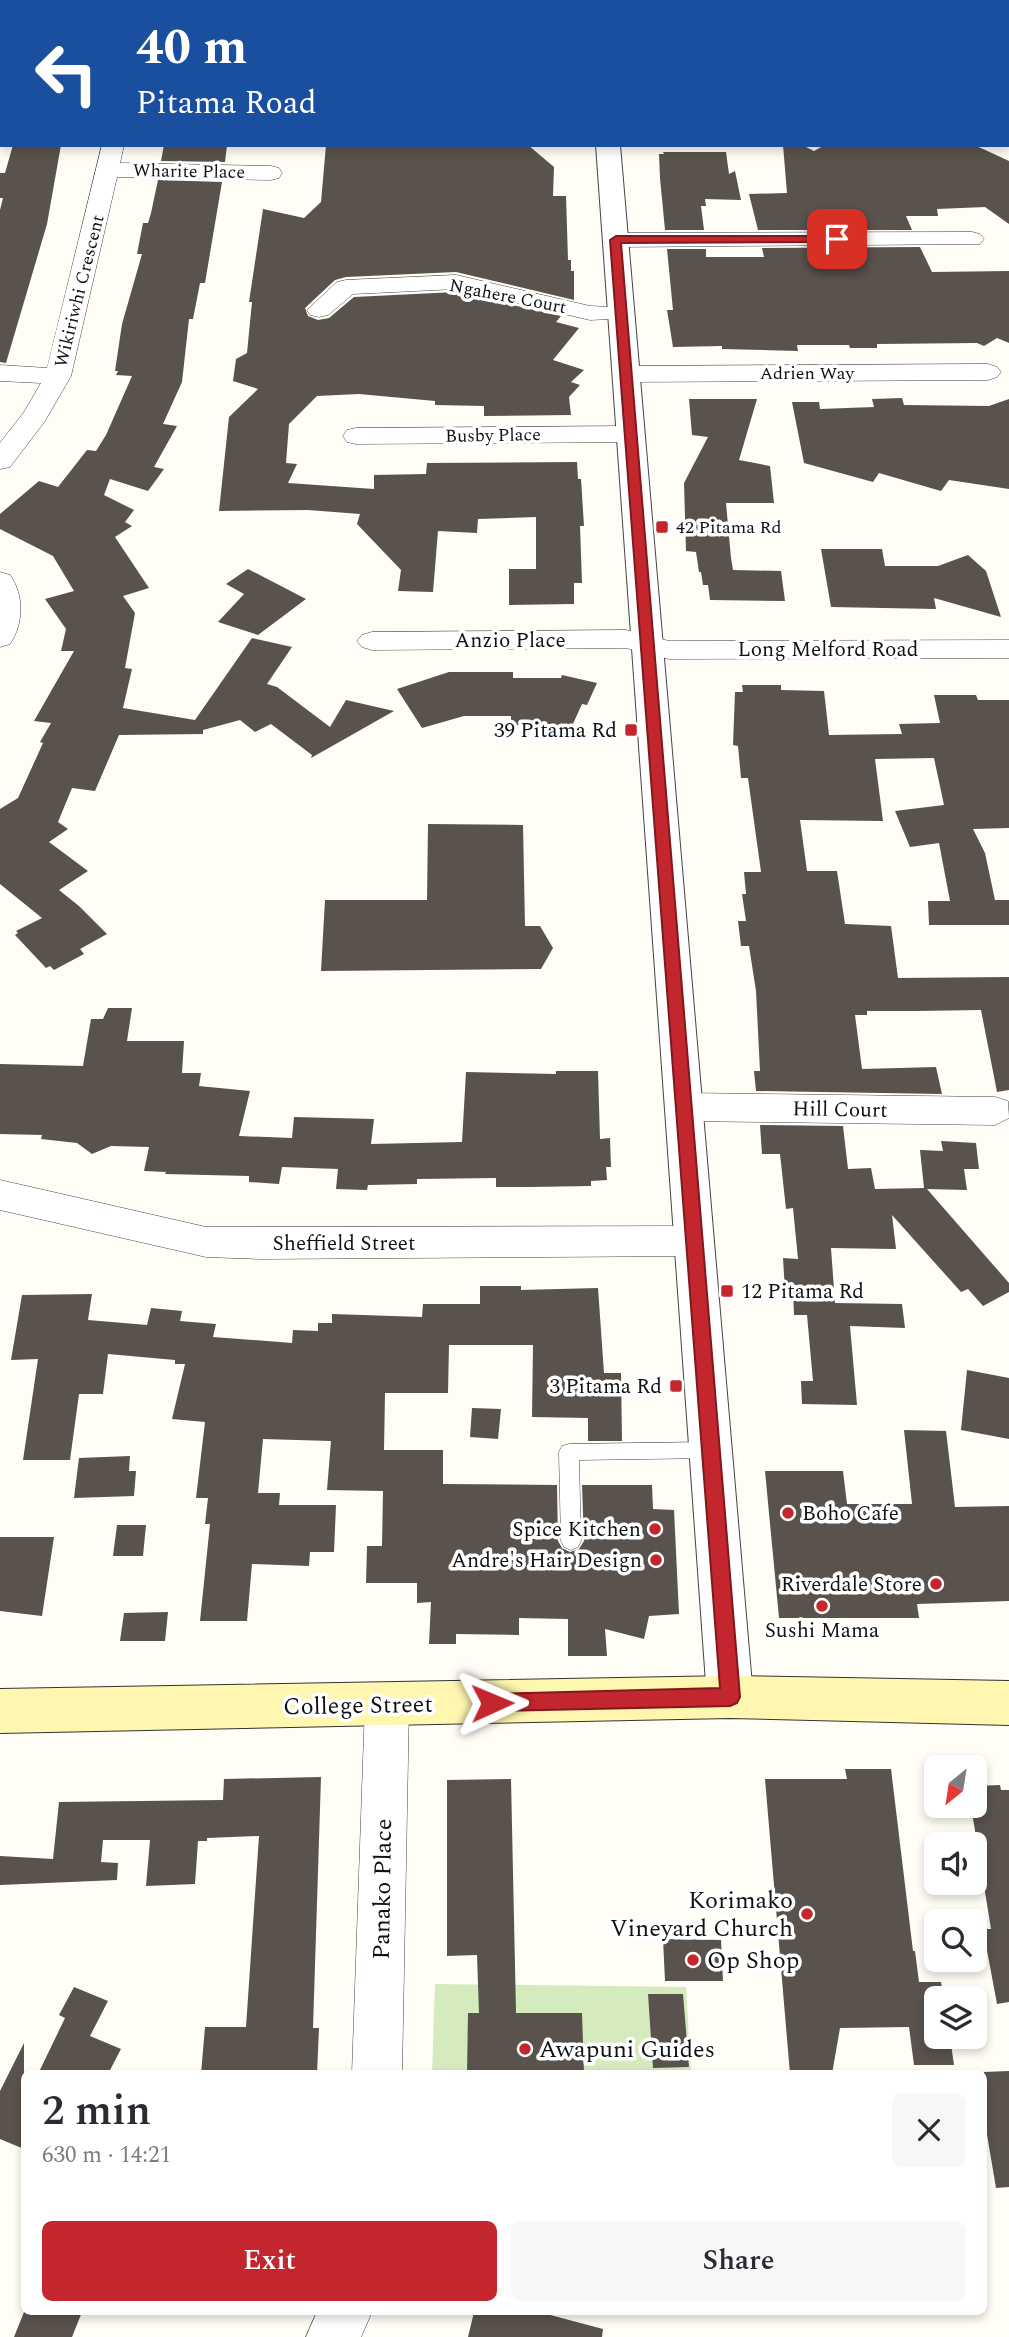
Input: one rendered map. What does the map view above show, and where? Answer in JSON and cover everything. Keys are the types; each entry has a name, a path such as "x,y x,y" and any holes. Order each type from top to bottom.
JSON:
{"main road":[{"name":"College Street","path":"0,1711 730,1697 1009,1703"}],"street":[{"path":"608,147 730,1697"},
{"name":"Wharite Place","path":"111,157 271,173"},
{"name":"Wikiriwhi Crescent","path":"0,461 36,415 58,376 111,157"},
{"path":"616,240 972,239"},
{"name":"Ngahere Court","path":"319,310 346,286 456,282 590,313 621,313"},
{"name":"Adrien Way","path":"626,374 988,372"},
{"path":"0,373 58,376"},
{"name":"Busby Place","path":"356,436 630,434"},
{"path":"0,581 8,602 0,638"},
{"name":"Anzio Place","path":"372,641 626,639 648,645"},
{"name":"Long Melford Road","path":"648,645 669,650 1009,649"},
{"name":"Hill Court","path":"685,1107 995,1111"},
{"name":"Sheffield Street","path":"0,1195 206,1242 261,1244 694,1241"},
{"name":"Panako Place","path":"377,2070 387,1705"},
{"path":"332,2337 344,2315"}],"lane":[{"path":"571,1541 569,1452 711,1450"}],"green space":[{"path":"435,1984 686,1987 691,2070 432,2070"}],"building":[{"path":"12,147 61,147 47,224 6,363 0,362 0,210 3,198 0,198 0,173 5,173"},
{"path":"164,147 227,147 225,162 161,161"},
{"path":"326,147 530,147 554,167 553,196 566,196 568,260 571,260 571,271 574,271 574,300 456,272 346,277 335,280 305,308 308,316 318,320 329,318 354,297 456,292 561,316 556,322 579,328 553,360 584,370 571,382 580,385 569,397 571,415 484,416 484,406 435,405 435,401 359,394 317,396 289,424 286,463 297,464 288,483 374,489 374,475 426,474 427,463 577,462 578,479 581,479 584,526 580,526 582,583 574,583 574,604 509,605 509,569 536,569 536,517 478,519 477,533 438,531 433,592 398,591 401,570 357,524 360,514 308,510 219,511 229,417 258,389 233,381 236,359 247,353 252,302 249,302 263,209 304,218 321,202"},
{"path":"783,147 806,147 814,151 821,147 978,147 1009,161 1009,224 985,207 937,209 938,216 906,216 912,230 758,230 749,194 787,193"},
{"path":"663,152 726,152 729,174 735,171 741,200 705,199 706,206 701,206 704,230 665,230 659,154 664,154"},
{"path":"158,180 222,182 205,283 200,283 193,319 189,319 182,382 163,424 177,426 154,467 164,469 148,491 110,479 104,495 134,510 125,522 132,526 115,537 149,588 123,596 135,613 125,668 132,669 123,708 195,720 252,638 292,647 267,684 277,687 330,727 346,700 394,711 311,758 312,755 271,724 255,732 240,720 203,730 203,734 119,735 95,791 72,788 58,822 68,829 49,842 88,871 59,890 107,934 80,949 84,954 54,970 50,966 46,968 15,935 18,933 16,931 42,918 0,884 0,809 18,798 43,743 40,742 51,723 34,721 74,651 61,651 66,629 45,599 74,591 53,556 0,529 0,514 39,481 58,487 87,450 96,451 106,435 132,376 116,375 118,371 115,371 122,324 142,254 137,254 143,223 148,223"},
{"path":"920,247 932,272 1009,271 1009,343 997,338 984,346 977,343 877,344 877,348 797,345 798,351 722,349 722,346 673,347 667,310 673,310 667,249 706,249 706,257 764,257 762,248"},
{"path":"902,398 904,405 989,406 1009,399 1009,489 949,480 941,491 879,473 873,482 804,463 792,402 819,402 820,409 874,407 872,399"},
{"path":"689,399 757,399 739,460 770,466 774,503 726,503 731,558 733,570 781,571 785,601 710,600 708,585 703,585 699,572 696,552 686,551 684,483 708,437 692,435"},
{"path":"821,549 882,549 885,566 938,566 968,555 986,571 1001,617 934,598 936,609 831,607"},
{"path":"248,569 306,599 258,635 218,622 244,594 226,584"},
{"path":"449,672 513,672 513,678 561,678 562,675 597,683 587,705 582,704 572,726 511,725 511,716 464,716 422,728 397,689"},
{"path":"742,685 781,685 781,690 824,691 829,735 902,734 899,724 940,723 934,695 976,695 978,700 1009,700 1009,828 973,829 985,853 995,900 1009,900 1009,925 929,925 928,901 950,901 939,843 910,847 895,811 944,805 934,758 875,759 883,821 800,820 807,871 837,871 845,924 891,926 898,978 1009,977 1009,1090 997,1092 981,1010 867,1011 867,1015 855,1015 862,1069 936,1067 942,1094 756,1091 754,1071 760,1071 756,991 749,946 741,946 738,921 746,921 742,894 746,894 744,872 761,872 748,778 741,778 738,746 733,745 735,692 743,692"},
{"path":"428,824 523,825 525,926 540,926 553,948 541,969 321,971 325,900 427,900"},
{"path":"108,1008 132,1008 127,1041 184,1041 182,1073 201,1073 199,1086 250,1091 239,1136 292,1138 294,1117 374,1119 371,1144 462,1142 466,1072 556,1074 556,1071 598,1071 600,1139 610,1138 611,1167 606,1167 607,1180 591,1181 591,1186 496,1187 496,1178 417,1179 417,1184 368,1185 367,1190 336,1189 338,1169 282,1167 279,1184 249,1182 249,1176 165,1174 166,1172 144,1171 149,1147 111,1146 92,1154 77,1143 41,1139 42,1135 0,1134 0,1064 83,1066 91,1019 103,1019"},
{"path":"760,1125 843,1126 848,1169 871,1168 875,1189 924,1188 920,1150 943,1151 941,1141 976,1143 979,1169 964,1169 967,1190 927,1189 1009,1283 1009,1292 983,1306 968,1289 961,1292 892,1215 896,1249 831,1248 835,1303 902,1304 905,1328 850,1326 857,1405 802,1404 801,1381 813,1381 807,1315 794,1315 793,1291 785,1291 783,1258 798,1259 793,1208 786,1209 780,1154 762,1154"},
{"path":"480,1286 521,1286 521,1290 598,1288 604,1373 621,1373 622,1441 588,1441 588,1418 532,1417 533,1345 449,1345 448,1393 385,1393 384,1450 443,1450 443,1484 557,1485 558,1541 562,1548 570,1552 579,1549 584,1541 582,1485 652,1485 653,1509 674,1510 679,1614 649,1616 644,1639 605,1629 607,1656 568,1656 568,1619 519,1618 519,1635 456,1634 456,1644 429,1644 431,1602 417,1603 417,1583 366,1583 367,1546 382,1546 383,1491 327,1490 331,1441 263,1439 258,1493 280,1493 279,1505 336,1505 334,1552 310,1552 309,1566 252,1564 247,1621 200,1621 210,1524 205,1524 208,1498 196,1498 205,1422 172,1419 185,1364 175,1364 175,1360 108,1354 103,1394 79,1394 70,1460 23,1460 38,1359 11,1360 22,1295 92,1294 88,1320 147,1325 151,1308 182,1311 180,1321 216,1324 213,1337 292,1343 293,1330 318,1331 318,1323 332,1323 332,1314 422,1317 423,1304 480,1304"},
{"path":"967,1370 1009,1378 1009,1439 961,1430"},
{"path":"472,1408 501,1409 498,1439 470,1437"},
{"path":"904,1430 946,1431 955,1507 1009,1506 1009,1601 917,1604 919,1618 779,1618 765,1471 843,1471 847,1504 912,1504"},
{"path":"130,1456 129,1471 136,1471 134,1496 74,1498 79,1458"},
{"path":"117,1525 146,1525 143,1556 113,1556"},
{"path":"0,1537 54,1537 42,1616 0,1611"},
{"path":"168,1612 165,1641 120,1641 124,1613"},
{"path":"845,1769 891,1769 919,1982 941,1982 942,1986 924,1986 924,2049 952,2049 954,2065 914,2065 909,2027 840,2028 833,2070 790,2070 765,1779 847,1779"},
{"path":"321,1777 313,2028 319,2028 317,2070 201,2070 205,2027 246,2027 259,1836 207,1838 207,1841 198,1841 195,1884 146,1886 150,1840 103,1840 101,1862 118,1863 117,1880 0,1885 0,1856 53,1859 59,1802 223,1800 224,1779"},
{"path":"511,1779 516,2013 582,2013 584,2070 467,2070 468,2013 479,2013 477,1955 447,1956 447,1780"},
{"path":"1000,1785 1001,1790 1009,1790 1009,2002 997,2004 987,1950 987,1929 991,1929 985,1895 987,1832 975,1832 973,1818 987,1818 987,1786"},
{"name":"Op Shop","path":"663,1939 721,1940 723,1981 665,1981"},
{"path":"74,1987 108,2001 90,2036 121,2049 110,2070 40,2070 65,2018 59,2015"},
{"path":"648,1994 683,1994 689,2067 653,2068"},
{"path":"24,2043 24,2070 21,2070 21,2148 0,2139 0,2091"},
{"path":"1009,2071 1009,2187 996,2188 987,2135 987,2072"},
{"path":"23,2315 81,2315 72,2337 14,2337"},
{"path":"473,2315 550,2315 603,2329 602,2337 468,2337"}],"place":[{"name":"42 Pitama Rd","path":"662,527"},
{"name":"39 Pitama Rd","path":"631,730"},
{"name":"12 Pitama Rd","path":"727,1291"},
{"name":"3 Pitama Rd","path":"676,1386"},
{"name":"Boho Cafe","path":"788,1513"},
{"name":"Spice Kitchen","path":"655,1529"},
{"name":"Andre's Hair Design","path":"656,1560"},
{"name":"Riverdale Store","path":"936,1584"},
{"name":"Sushi Mama","path":"822,1606"},
{"name":"Korimako Vineyard Church","path":"807,1914"},
{"name":"Op Shop","path":"693,1960"},
{"name":"Awapuni Guides","path":"525,2049"}],"route":[{"path":"492,1703 730,1697 616,240 837,239"}]}
